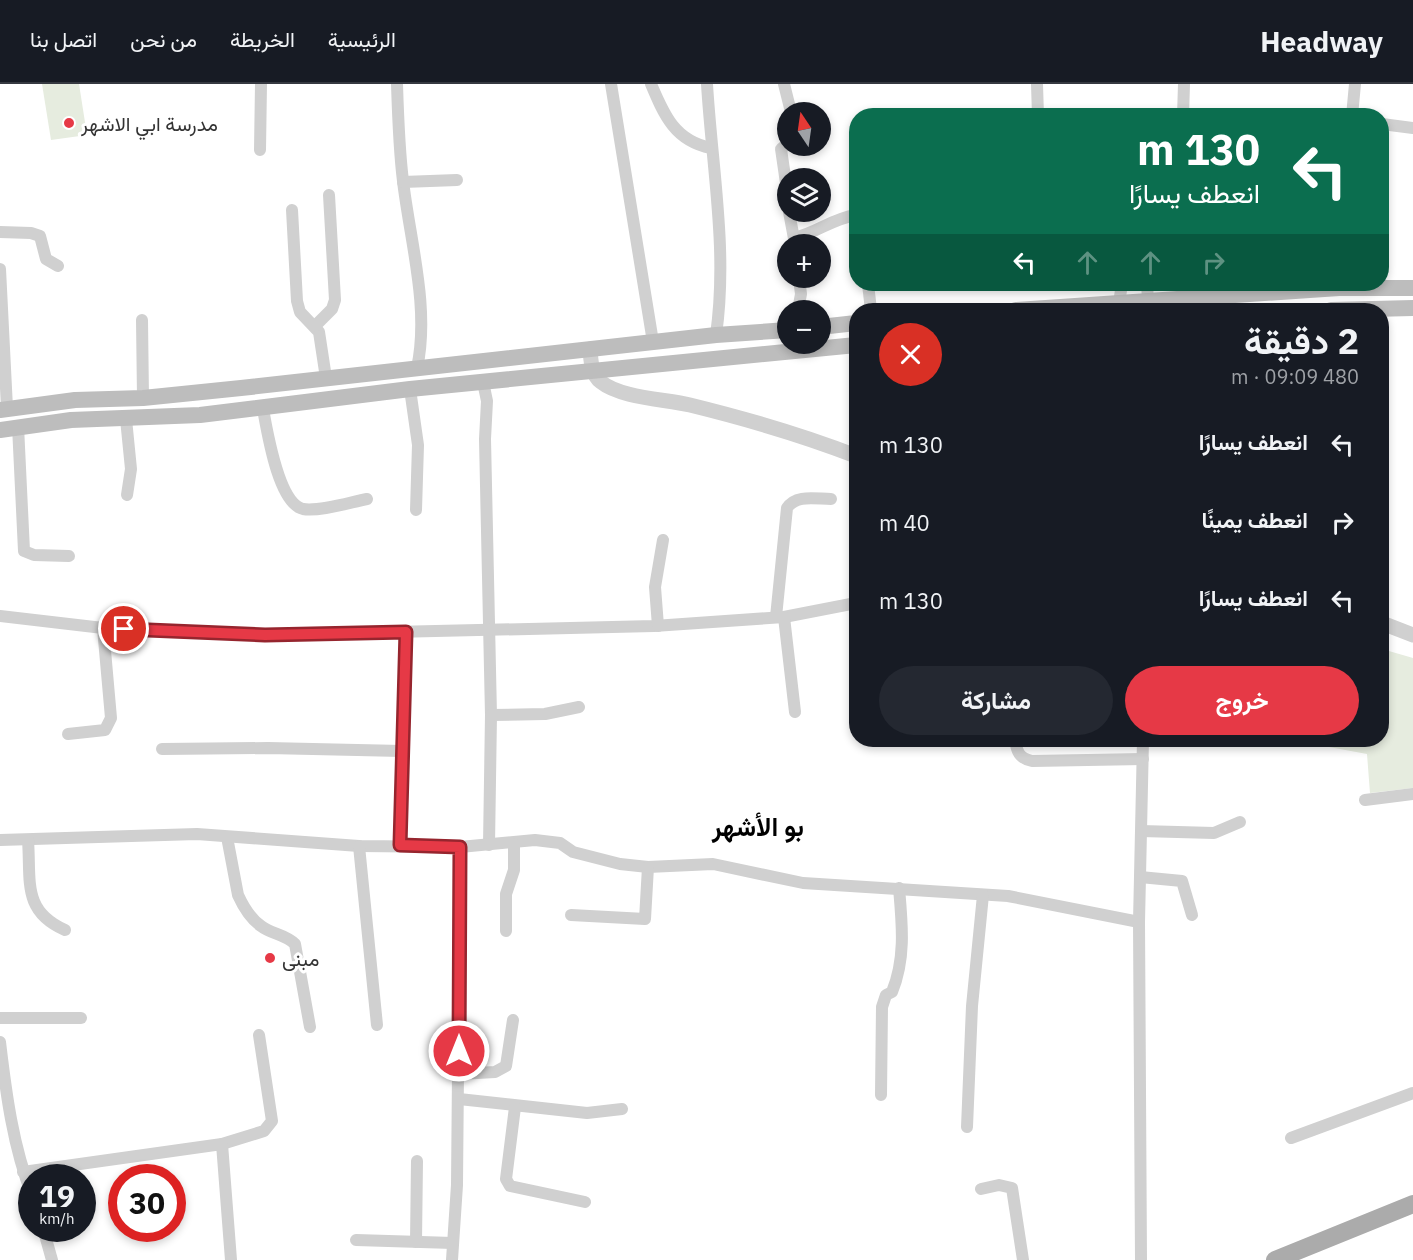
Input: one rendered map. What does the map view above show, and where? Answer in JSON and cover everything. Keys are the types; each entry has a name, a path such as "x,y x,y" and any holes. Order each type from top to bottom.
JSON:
{"main road":[{"path":"1389,287 1413,288"},
{"path":"1119,303 1147,292 1179,291"},
{"path":"1389,309 1413,308"},
{"path":"831,326 849,324"},
{"path":"4,409 75,400 143,398 716,335 777,331"},
{"path":"0,430 18,426 263,409 410,389 849,346"},
{"path":"1275,1260 1413,1204"}],"street":[{"path":"260,150 261,84"},
{"path":"397,84 403,182 422,347 417,368"},
{"path":"611,84 654,342"},
{"path":"651,84 665,114 680,134 698,145 711,148"},
{"path":"707,84 722,267 716,335"},
{"path":"784,84 788,102"},
{"path":"1036,84 1038,108"},
{"path":"1183,108 1184,84"},
{"path":"1353,108 1355,84"},
{"path":"1389,125 1413,128"},
{"path":"403,182 457,180"},
{"path":"315,326 332,309 335,300 329,195"},
{"path":"292,210 297,301 300,312 315,326 321,338 326,378"},
{"path":"812,234 837,218 849,215"},
{"path":"0,232 31,233 40,236 46,259 58,267"},
{"path":"0,269 4,409"},
{"path":"1119,303 1121,291"},
{"path":"142,320 143,398"},
{"path":"590,349 592,371 600,381 614,390 687,404 774,426 849,453"},
{"path":"483,382 486,401 491,715 489,845"},
{"path":"410,389 418,445 416,510"},
{"path":"263,409 273,462 295,504 306,509 367,500"},
{"path":"126,419 131,469 127,495"},
{"path":"18,426 24,551 34,555 69,556"},
{"path":"795,712 780,617 787,508 791,502 803,498 831,499"},
{"path":"658,626 655,587 663,540"},
{"path":"0,616 103,628 265,635 658,626 780,617 849,604"},
{"path":"1389,626 1413,635"},
{"path":"68,734 105,730 111,718 103,628"},
{"path":"400,845 406,632"},
{"path":"491,715 545,714 579,707"},
{"path":"1017,747 1022,758 1032,761 1143,759"},
{"path":"1141,1260 1138,922 1143,747"},
{"path":"162,749 268,748 402,751"},
{"path":"1365,800 1413,794"},
{"path":"1141,831 1214,833 1240,822"},
{"path":"0,840 197,834 359,846 460,847 514,844 535,840 560,843 573,852 598,859 648,867 713,864 803,883 1008,896 1138,922"},
{"path":"227,837 238,895 242,903 261,926 285,936 295,944 310,1027"},
{"path":"28,840 34,904 42,917 65,930"},
{"path":"506,931 507,894 514,870 514,844"},
{"path":"359,846 377,1026"},
{"path":"452,1260 459,1099 460,847"},
{"path":"571,915 645,919 648,867"},
{"path":"1140,877 1182,881 1192,915"},
{"path":"881,1095 882,1007 886,995 892,992 900,964 903,933 899,888"},
{"path":"967,1127 972,1006 983,896"},
{"path":"0,1018 81,1018"},
{"path":"459,1074 495,1072 506,1066 513,1020"},
{"path":"79,1164 222,1144 264,1131 272,1121 259,1035"},
{"path":"0,1042 2,1082 20,1164"},
{"path":"1291,1138 1413,1093"},
{"path":"459,1099 515,1107 587,1113 622,1109"},
{"path":"515,1107 506,1179 510,1186 585,1202"},
{"path":"222,1144 231,1260"},
{"path":"416,1242 417,1161"},
{"path":"981,1190 999,1185 1012,1188 1023,1260"},
{"path":"356,1240 453,1243"},
{"path":"47,1242 52,1260"}],"shaded area":[{"path":"42,84 79,84 87,135 51,140"},
{"path":"1389,651 1413,658 1413,788 1370,793 1367,754 1329,747 1389,747"}],"place":[{"name":"مدرسة ابي الاشهر","path":"69,123"},
{"name":"مبنى","path":"270,958"}],"district":[{"name":"بو الأشهر","path":"758,826"}],"route":[{"path":"124,629 265,635 406,632 400,845 460,847 459,1051"}]}
